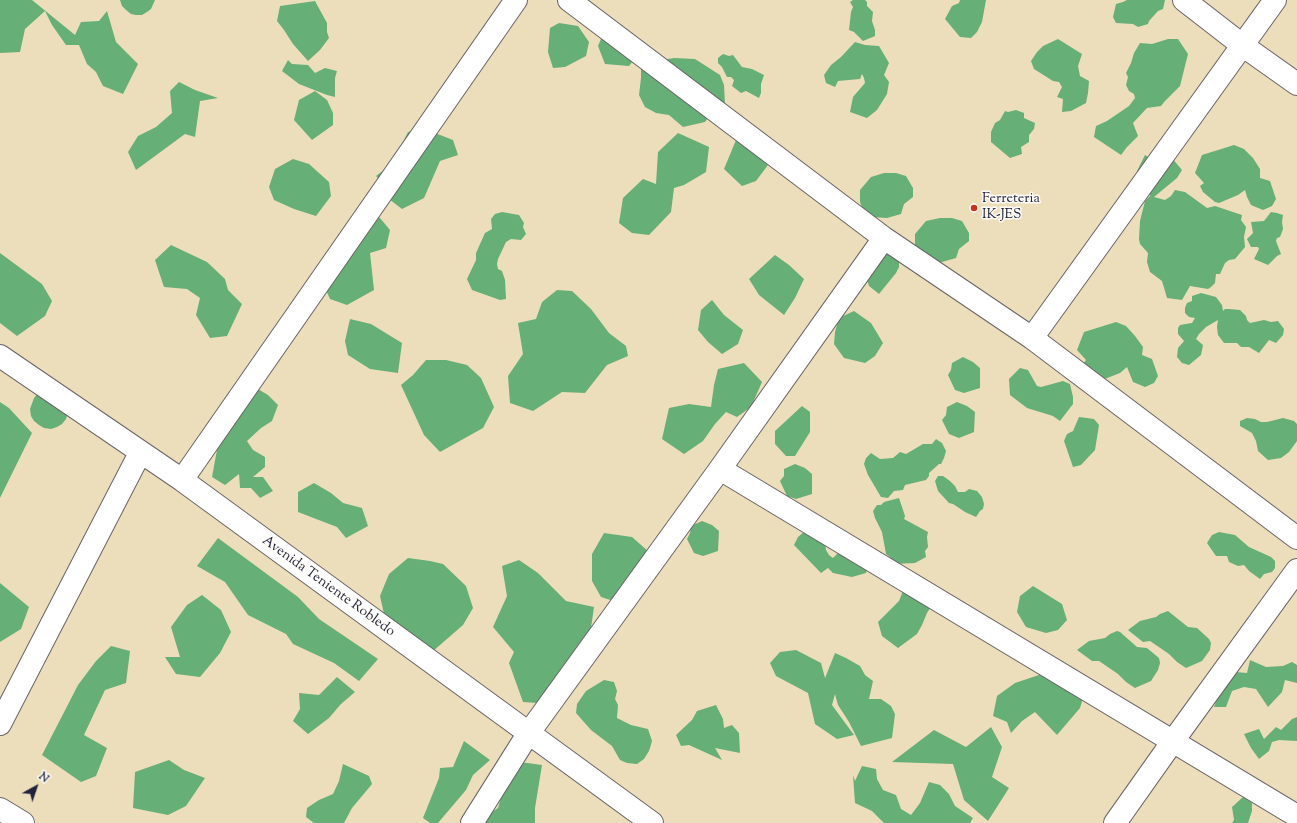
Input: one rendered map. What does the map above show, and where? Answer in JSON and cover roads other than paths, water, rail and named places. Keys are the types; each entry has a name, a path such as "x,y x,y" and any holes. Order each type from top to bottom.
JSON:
{"street":[{"path":"182,480 516,0"},
{"path":"568,0 884,238 1032,338 1297,538"},
{"path":"1184,0 1242,45 1297,84"},
{"path":"1032,338 1275,0"},
{"path":"472,823 528,734 720,469 884,238"},
{"name":"Avenida Teniente Robledo","path":"0,356 140,453 182,480 528,734 652,823"},
{"path":"0,724 140,453"},
{"path":"720,469 1297,816"},
{"path":"1115,823 1297,570"},
{"path":"0,810 23,823"}],"place":[{"name":"Ferreteria IK-JES","path":"974,208"}]}
